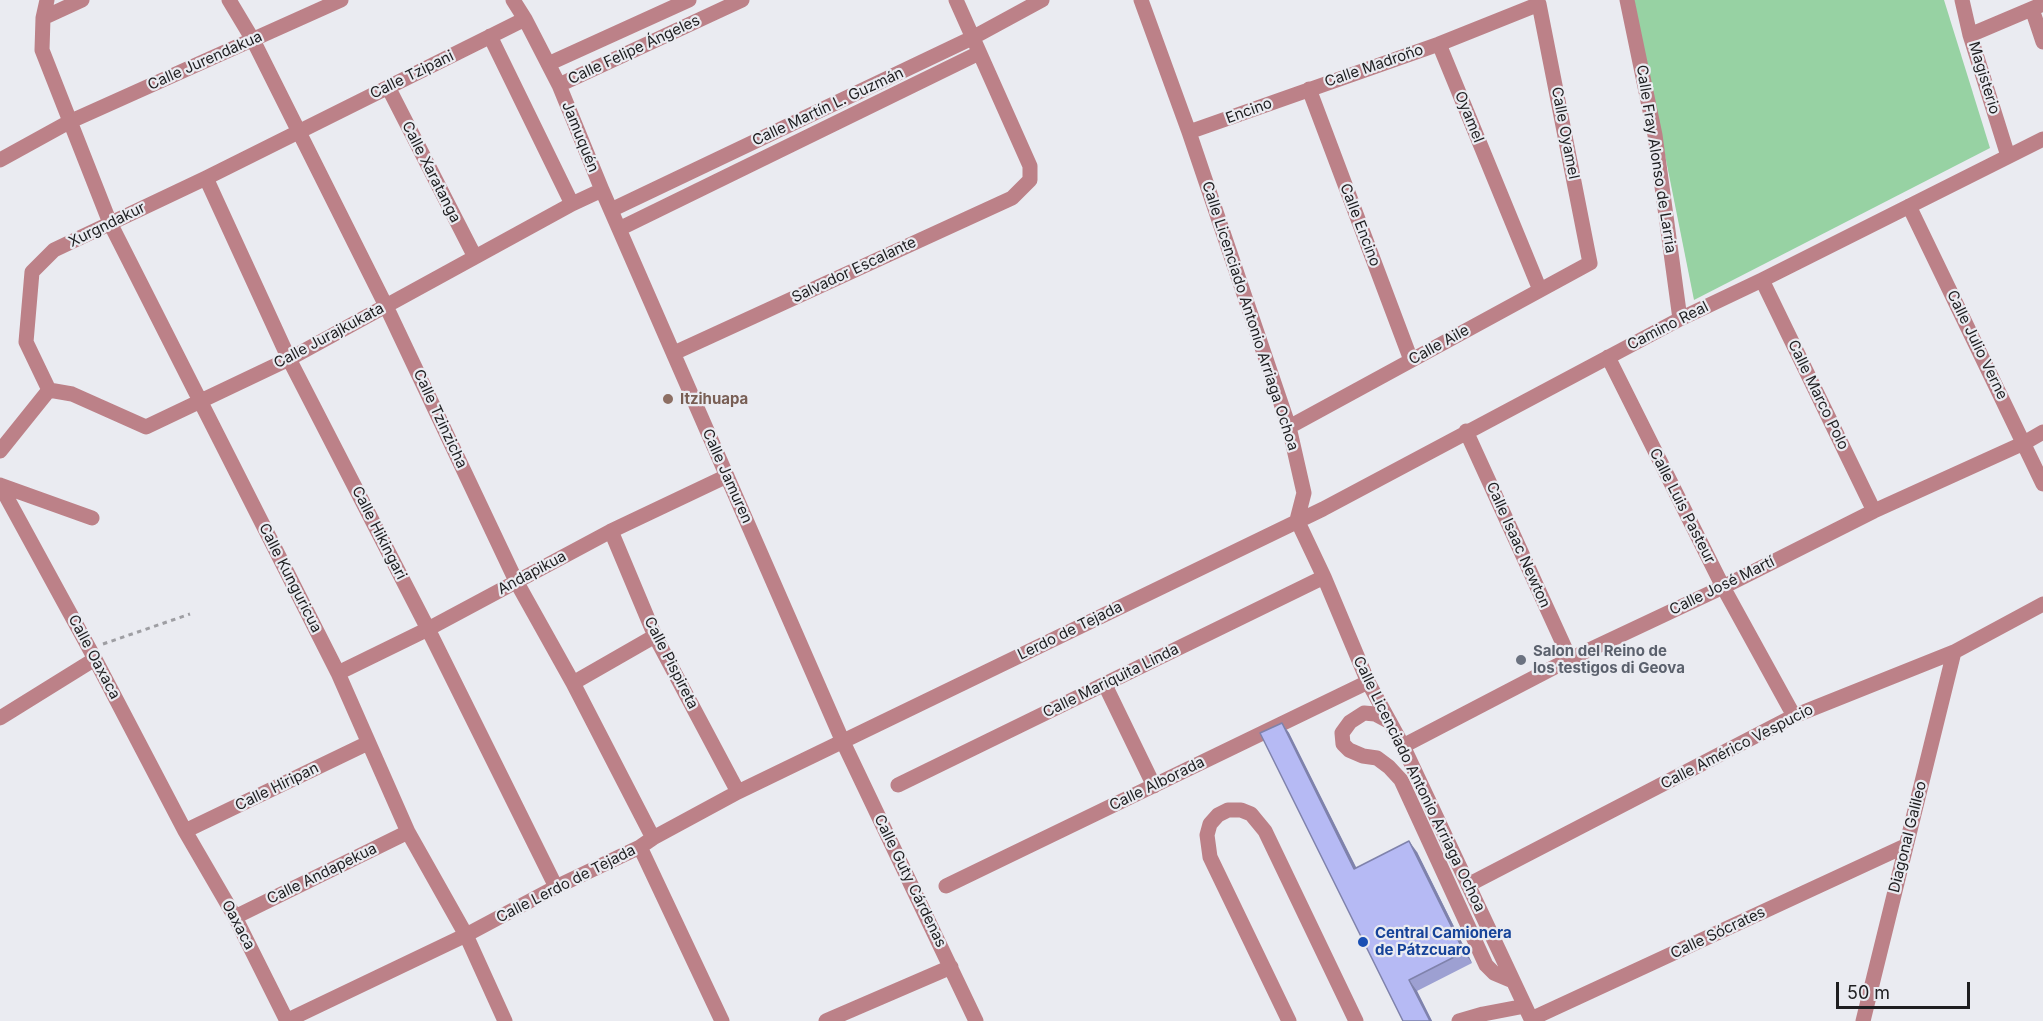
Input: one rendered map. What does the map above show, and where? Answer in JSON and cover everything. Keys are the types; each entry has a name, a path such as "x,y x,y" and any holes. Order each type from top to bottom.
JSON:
{"street":[{"name":"Calle Kunguricua","path":"47,0 43,18 42,50 110,223 338,673 408,832 466,935 505,1021"},
{"path":"43,18 82,0"},
{"name":"Calle Tzinzicha","path":"229,0 253,40 386,306 516,581 573,683 646,842 722,1021"},
{"name":"Calle Jurendakua","path":"0,160 69,122 341,0"},
{"name":"Jamuquén","path":"513,0 559,85 611,210"},
{"name":"Calle Felipe Ángeles","path":"548,64 689,0"},
{"path":"956,0 979,53"},
{"name":"Calle Martín L. Guzmán","path":"611,210 972,38 1042,0"},
{"name":"Calle Licenciado Antonio Arriaga Ochoa","path":"1141,0 1189,132 1289,427 1304,493 1297,520 1324,577 1368,682 1403,746 1529,1015"},
{"name":"Calle Fray Alonso de Larria","path":"1628,0 1655,135 1680,319"},
{"name":"Magisterio","path":"1962,0 1970,35 2008,156"},
{"name":"Calle Felipe Ángeles","path":"559,85 733,2"},
{"name":"Calle Oyamel","path":"1439,44 1539,4 1590,263"},
{"path":"1970,35 2037,7 2043,42"},
{"name":"Calle Tzipani","path":"299,131 525,19"},
{"path":"490,36 572,204"},
{"name":"Calle Madroño","path":"1309,89 1439,44"},
{"name":"Oyamel","path":"1439,44 1540,290"},
{"name":"Calle Martín L. Guzmán","path":"619,228 979,53"},
{"name":"Salvador Escalante","path":"674,353 1012,198 1030,180 1030,166 979,53"},
{"name":"Calle Xaratanga","path":"388,87 475,257"},
{"name":"Encino","path":"1189,132 1309,89"},
{"name":"Calle Encino","path":"1309,89 1411,360"},
{"path":"792,124 799,142"},
{"name":"Xurgndakur","path":"48,390 26,342 32,272 54,250 299,131"},
{"name":"Camino Real","path":"1297,520 1680,319 2043,139"},
{"name":"Calle Hikingari","path":"206,178 289,359 428,629 556,886"},
{"name":"Calle Jurajkukata","path":"48,390 72,394 146,427 289,359 572,204 602,190"},
{"name":"Calle Julio Verne","path":"1909,206 2043,484"},
{"name":"Calle Jamuren","path":"611,210 843,742"},
{"name":"Calle Aile","path":"1289,427 1590,263"},
{"name":"Calle Marco Polo","path":"1762,280 1874,511"},
{"name":"Calle Luis Pasteur","path":"1608,357 1723,587 1794,716"},
{"path":"0,451 48,390"},
{"name":"Calle Isaac Newton","path":"1466,431 1570,659"},
{"name":"Calle José Martí","path":"1403,746 1570,659 1723,587 1874,511 2024,443 2043,432"},
{"name":"Andapikua","path":"338,673 428,629 611,531 727,476"},
{"path":"0,485 92,519"},
{"name":"Calle Oaxaca","path":"0,485 185,831"},
{"name":"Lerdo de Tejada","path":"843,742 1297,520"},
{"name":"Calle Pispireta","path":"611,531 655,636 738,792"},
{"name":"Calle Mariquita Linda","path":"898,785 1324,577"},
{"name":"Calle Américo Vespucio","path":"1468,885 1794,716 1954,652 2043,604"},
{"path":"573,683 655,636"},
{"name":"Diagonal Galileo","path":"1863,1021 1954,652"},
{"path":"0,718 92,654"},
{"name":"Calle Alborada","path":"946,886 1368,682"},
{"path":"1105,685 1154,786"},
{"path":"1390,722 1374,714 1364,713 1350,722 1342,732 1343,744 1349,750 1363,756 1377,758 1401,780 1486,964 1494,973 1513,981"},
{"name":"Calle Lerdo de Tejada","path":"287,1021 466,935 738,792 843,742"},
{"name":"Calle Guty Cárdenas","path":"843,742 976,1021"},
{"name":"Calle Hiripan","path":"185,831 368,743"},
{"path":"1289,1021 1210,857 1207,835 1210,824 1218,815 1228,810 1240,810 1251,814 1265,831 1356,1021"},
{"name":"Oaxaca","path":"185,831 235,917 287,1021"},
{"name":"Calle Andapekua","path":"235,917 408,832"},
{"name":"Calle Sócrates","path":"1459,1021 1529,1015 1905,846"},
{"path":"826,1021 951,967"}],"path":[{"path":"92,654 189,614"}],"green space":[{"path":"1634,0 1944,0 1990,148 1694,300"}],"building":[{"path":"1282,723 1354,869 1409,841 1464,952 1409,980 1430,1021 1403,1021 1260,733"}],"place":[{"name":"Itzihuapa","path":"668,399"},
{"name":"Salon del Reino de los testigos di Geova","path":"1521,660"},
{"name":"Central Camionera de Pátzcuaro","path":"1363,942"}]}
